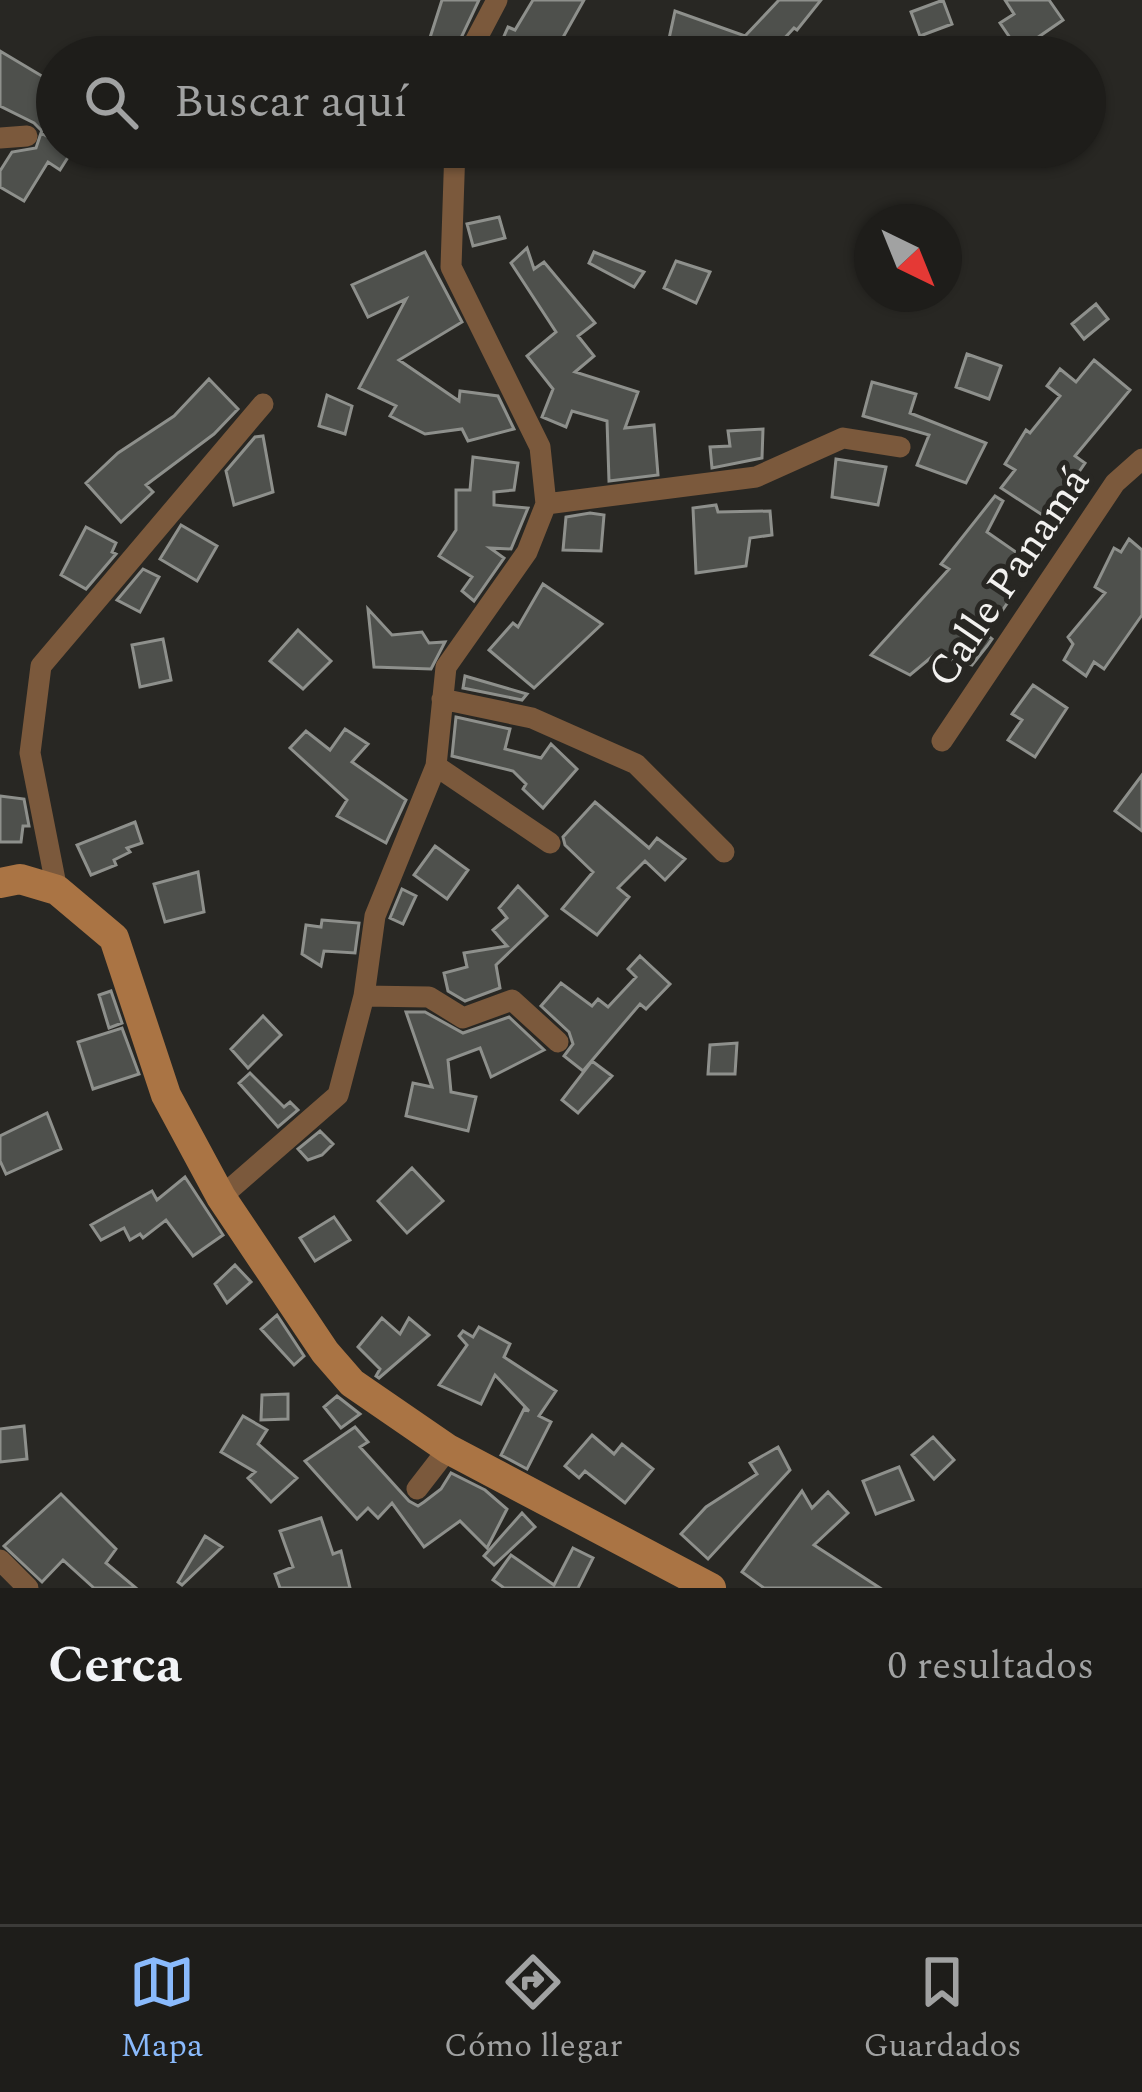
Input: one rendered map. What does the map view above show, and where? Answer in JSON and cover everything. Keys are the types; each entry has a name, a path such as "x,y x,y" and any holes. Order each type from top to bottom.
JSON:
{"street":[{"path":"478,36 497,0"},
{"path":"0,138 27,136"},
{"path":"221,1197 338,1095 364,996 375,916 436,766 446,667 526,552 546,504 540,447 451,267 454,168"},
{"path":"56,890 30,754 41,666 263,404"},
{"path":"546,504 756,478 842,438 900,447"},
{"name":"Calle Panamá","path":"942,741 1115,483 1142,459"},
{"path":"442,699 532,718 636,764 724,852"},
{"path":"436,766 550,843"},
{"path":"0,884 20,879 56,890 114,938 166,1096 221,1197 325,1352 352,1384 448,1449 705,1587"},
{"path":"364,996 429,997 463,1018 512,1000 558,1042"},
{"path":"417,1489 448,1449"},
{"path":"0,1559 28,1588"}],"building":[{"path":"442,0 479,0 462,36 431,36"},
{"path":"533,0 584,0 564,36 504,36 508,27 515,30"},
{"path":"779,0 821,0 787,36 745,36"},
{"path":"943,0 952,24 920,36 911,12"},
{"path":"1005,0 1049,0 1063,20 1040,36 1009,36 1000,23 1014,14"},
{"path":"675,11 745,36 670,36"},
{"path":"0,51 36,72 36,125 0,106"},
{"path":"36,148 36,168 44,168 24,201 0,187 0,171 12,152"},
{"path":"499,217 505,238 473,246 467,224"},
{"path":"527,248 534,269 544,262 595,323 578,336 594,356 575,372 638,392 625,428 654,425 658,475 609,481 607,421 572,411 566,427 542,417 553,389 527,356 556,332 511,263"},
{"path":"425,252 462,322 399,360 459,401 460,391 498,396 514,429 468,441 462,429 425,434 390,416 396,406 359,388 406,299 368,317 352,285"},
{"path":"594,252 644,272 634,287 589,263"},
{"path":"676,261 710,272 696,303 664,288"},
{"path":"1096,304 1108,319 1084,339 1072,324"},
{"path":"967,354 1001,366 989,399 956,387"},
{"path":"1094,360 1130,390 1075,456 1085,463 1047,518 1001,488 1015,470 1005,464 1026,430 1030,433 1060,396 1047,386 1060,369 1076,382"},
{"path":"209,379 238,409 214,434 146,485 153,492 121,522 86,483 118,453 174,416"},
{"path":"872,382 916,394 910,413 986,443 966,483 917,465 929,435 863,416"},
{"path":"327,395 352,406 345,434 319,426"},
{"path":"763,429 762,458 712,468 710,447 730,446 728,431"},
{"path":"263,436 273,492 234,505 226,471 255,437"},
{"path":"473,457 518,463 514,490 494,492 494,505 528,508 511,549 490,548 504,558 474,601 462,591 472,577 439,556 456,530 456,490 470,490"},
{"path":"836,459 886,467 878,505 832,497"},
{"path":"995,496 1003,501 987,532 1023,557 1000,587 1013,595 986,634 992,639 987,646 972,665 934,655 910,675 871,655 949,569 941,564"},
{"path":"716,505 718,512 770,511 772,535 750,538 746,566 696,573 693,508"},
{"path":"604,515 601,551 563,550 566,517"},
{"path":"181,525 217,546 197,581 160,559"},
{"path":"86,527 116,543 112,552 116,554 86,589 61,575"},
{"path":"1129,539 1142,550 1142,615 1104,669 1094,662 1086,676 1064,660 1073,644 1068,637 1105,593 1095,587 1114,548 1121,552"},
{"path":"143,569 159,577 140,612 117,600"},
{"path":"543,584 602,624 534,688 489,650 513,623 518,627"},
{"path":"368,609 392,635 422,632 429,643 445,642 431,669 374,667"},
{"path":"298,630 331,661 303,689 270,661"},
{"path":"163,639 171,680 140,687 132,645"},
{"path":"465,676 527,694 522,700 463,688"},
{"path":"1033,685 1067,708 1035,757 1008,740 1022,720 1012,714"},
{"path":"456,717 510,729 505,749 541,758 551,744 577,769 543,808 513,771 452,756"},
{"path":"345,729 368,744 352,762 406,800 386,843 337,816 347,800 290,748 306,731 330,750"},
{"path":"1142,775 1142,831 1115,811"},
{"path":"0,796 24,799 29,826 23,826 21,842 0,842"},
{"path":"595,802 649,848 657,838 685,859 665,880 645,861 618,888 629,897 597,935 562,909 593,872 565,845 563,837"},
{"path":"135,822 142,843 127,848 130,852 114,860 116,865 91,875 77,845"},
{"path":"435,846 468,870 447,899 414,875"},
{"path":"198,872 204,912 165,922 154,884"},
{"path":"518,886 547,916 496,965 500,988 465,1001 448,991 444,973 467,967 464,953 507,946 493,930 507,918 499,908"},
{"path":"402,889 416,896 403,924 390,918"},
{"path":"322,920 359,923 355,953 324,951 321,966 302,954 306,925 321,927"},
{"path":"640,956 670,984 646,1009 640,1004 583,1071 564,1056 573,1044 569,1032 541,1006 561,983 592,1006 598,999 608,1007 636,977 628,969"},
{"path":"111,991 122,1023 109,1028 99,995"},
{"path":"406,1012 425,1012 463,1033 509,1017 544,1050 491,1077 480,1048 448,1060 451,1092 476,1097 468,1131 406,1116 413,1083 432,1087"},
{"path":"263,1016 281,1035 248,1068 231,1049"},
{"path":"122,1028 139,1074 93,1089 78,1042"},
{"path":"737,1043 735,1074 708,1074 710,1045"},
{"path":"592,1061 612,1076 578,1113 562,1100"},
{"path":"250,1073 284,1107 290,1102 298,1110 278,1127 239,1083"},
{"path":"47,1113 61,1149 6,1174 0,1161 0,1136"},
{"path":"320,1131 333,1144 308,1160 298,1149"},
{"path":"412,1168 443,1201 407,1233 378,1201"},
{"path":"185,1177 223,1235 193,1256 166,1220 143,1238 140,1234 130,1240 124,1228 101,1240 91,1225 152,1191 157,1200"},
{"path":"334,1217 350,1240 315,1261 300,1238"},
{"path":"235,1265 251,1282 227,1303 215,1284"},
{"path":"277,1315 304,1356 294,1365 261,1329"},
{"path":"382,1318 400,1334 409,1318 429,1335 379,1378 380,1369 358,1347"},
{"path":"479,1327 510,1344 504,1357 556,1391 539,1416 551,1422 527,1469 501,1455 524,1409 529,1411 495,1375 481,1404 439,1385 467,1345 459,1336 463,1331 473,1337"},
{"path":"288,1394 288,1419 261,1420 262,1395"},
{"path":"337,1396 360,1414 341,1428 324,1407"},
{"path":"243,1416 267,1430 258,1444 297,1478 271,1502 248,1478 255,1472 221,1452"},
{"path":"24,1426 27,1459 0,1462 0,1429"},
{"path":"355,1427 368,1442 360,1447 418,1506 441,1489 451,1473 485,1490 507,1509 487,1548 460,1521 424,1547 392,1503 378,1518 368,1508 357,1519 305,1461"},
{"path":"592,1435 614,1454 622,1444 653,1469 625,1503 585,1471 579,1478 565,1466"},
{"path":"933,1437 954,1460 934,1479 912,1455"},
{"path":"778,1447 790,1470 708,1559 681,1534 706,1507 757,1474 750,1463"},
{"path":"899,1467 913,1500 876,1514 863,1481"},
{"path":"802,1491 812,1508 828,1492 848,1513 814,1545 880,1588 764,1588 742,1572"},
{"path":"61,1494 116,1549 106,1563 136,1588 94,1588 63,1560 42,1582 4,1546"},
{"path":"522,1513 535,1527 494,1565 484,1556"},
{"path":"321,1518 333,1554 341,1551 350,1588 280,1588 275,1574 293,1567 280,1531"},
{"path":"205,1536 222,1547 182,1585 178,1582"},
{"path":"573,1548 593,1558 578,1588 504,1588 493,1580 511,1555 554,1585"}]}
